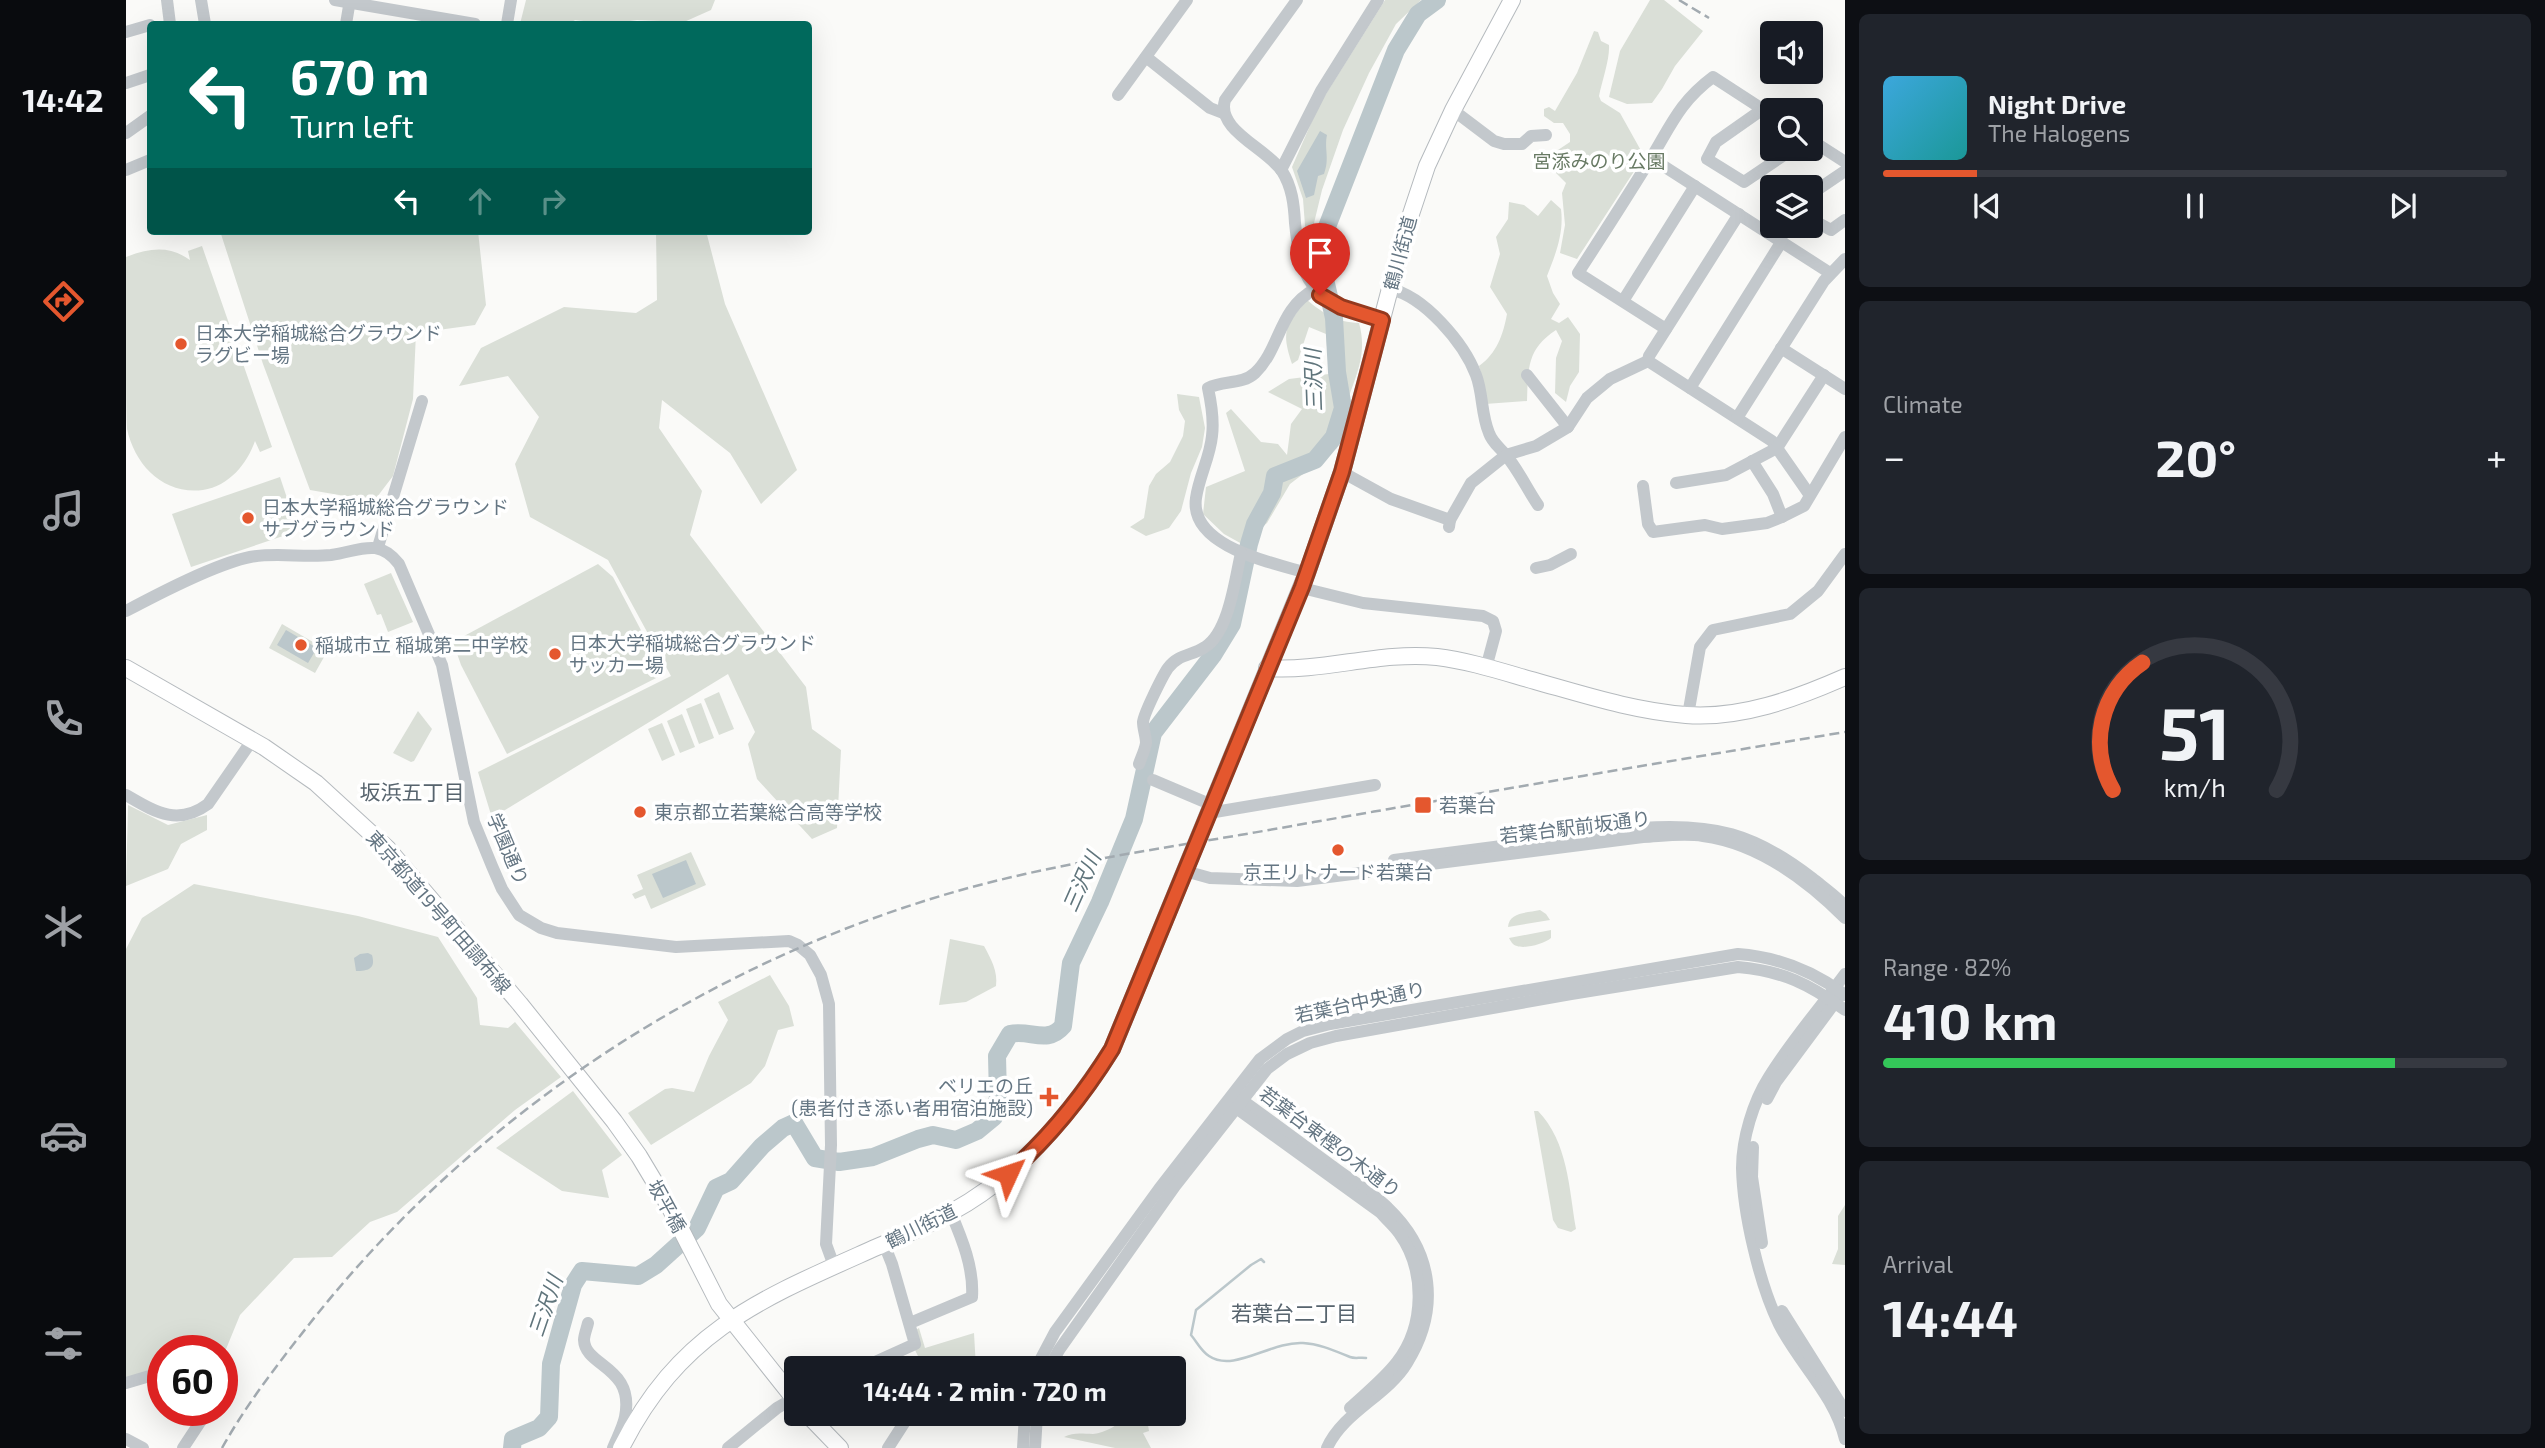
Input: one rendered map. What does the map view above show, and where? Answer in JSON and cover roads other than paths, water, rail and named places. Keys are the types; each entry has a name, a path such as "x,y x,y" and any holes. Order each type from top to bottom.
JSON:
{"main road":[{"name":"鶴川街道","path":"621,1448 639,1413 667,1376 700,1343 772,1295 951,1213 980,1194 1031,1154 1087,1088 1121,1029 1305,580 1342,472 1390,289 1427,166 1453,110 1512,0"},
{"path":"1267,668 1299,669 1387,657 1417,656 1456,660 1612,702 1688,715 1749,710 1784,701 1845,677"},
{"name":"東京都道19号町田調布線","path":"126,668 253,739 316,783 388,849 533,1021 639,1156"},
{"name":"坂平橋","path":"639,1156 714,1296 731,1320"},
{"path":"731,1320 784,1385"},
{"path":"819,1426 840,1448"}],"street":[{"path":"165,21 167,0"},
{"path":"201,0 204,21"},
{"path":"335,0 459,21"},
{"path":"508,21 511,0"},
{"path":"1118,95 1187,0"},
{"path":"1297,0 1225,100 1223,113 1230,126 1272,159 1281,170 1294,201 1301,262 1316,291 1341,307 1382,320"},
{"path":"1281,170 1321,91 1378,0"},
{"path":"347,21 350,1"},
{"path":"126,32 147,26"},
{"path":"1146,57 1210,108 1223,113"},
{"path":"126,83 147,76"},
{"path":"1666,329 1578,273 1675,115 1701,86 1713,77 1760,107"},
{"path":"1453,110 1494,141 1504,144 1522,144 1531,136 1546,135"},
{"path":"1760,117 1716,142 1707,159 1744,182 1775,161"},
{"path":"126,133 147,119"},
{"path":"1823,148 1845,162"},
{"path":"1651,158 1830,272"},
{"path":"126,170 147,161"},
{"path":"1823,186 1845,171"},
{"path":"1623,301 1695,186"},
{"path":"1648,361 1739,214"},
{"path":"1823,226 1831,230 1845,220"},
{"path":"1690,388 1782,241"},
{"path":"1737,418 1830,272 1845,259"},
{"path":"1390,289 1402,291 1440,320 1458,344 1477,377 1480,405 1489,435 1506,455 1538,505"},
{"path":"1316,291 1302,297 1293,306 1261,365 1252,375 1208,388 1213,436 1195,501 1202,523 1219,542 1363,603 1483,617 1493,621 1496,631 1486,668"},
{"path":"1781,348 1845,389"},
{"path":"1648,361 1772,441 1809,494"},
{"path":"1342,472 1391,499 1449,524 1471,483 1506,455 1536,446 1568,427 1587,398 1610,379 1648,361"},
{"path":"1527,374 1568,427"},
{"path":"1676,482 1726,475 1777,448 1824,375"},
{"path":"126,611 237,560 252,557 330,555 377,547 422,401"},
{"path":"1643,486 1648,524 1653,532 1705,525 1722,528 1768,523 1804,506 1845,437"},
{"path":"1752,461 1773,494 1782,517"},
{"name":"学園通り","path":"377,547 391,554 399,564 442,665 474,822 510,904 519,915 557,933 676,947 779,940 798,945 810,955 821,975 829,1004 831,1145 826,1244 834,1266"},
{"path":"1139,764 1146,744 1143,720 1147,709 1169,667 1179,657 1203,650 1219,631 1246,554"},
{"path":"1536,568 1550,565 1571,554"},
{"path":"1688,715 1700,647 1713,630 1790,614 1818,591 1845,554"},
{"path":"126,795 164,816 201,809 208,804 253,739"},
{"path":"1153,780 1210,809 1376,785"},
{"name":"若葉台駅前坂通り","path":"1259,879 1641,828 1679,826 1730,833 1773,850 1845,906"},
{"name":"若葉台駅前坂通り","path":"1259,879 1286,882 1678,834 1729,842 1768,858 1845,918"},
{"path":"1185,871 1210,878 1259,879"},
{"name":"若葉台中央通り","path":"1043,1356 1062,1322 1228,1097 1273,1047 1303,1031 1738,954 1782,961 1821,978 1839,996"},
{"name":"若葉台中央通り","path":"1056,1356 1175,1186 1267,1069 1287,1054 1310,1043 1571,994 1738,967 1777,972 1812,988 1839,996"},
{"path":"1845,974 1839,996 1769,1094 1755,1133 1751,1170 1764,1253 1781,1309 1845,1411"},
{"path":"1839,996 1769,1076 1758,1096 1747,1132 1742,1167 1754,1245 1765,1290 1788,1339 1830,1401 1845,1439"},
{"name":"若葉台東樫の木通り","path":"1228,1097 1387,1206 1408,1229 1423,1261 1428,1308 1422,1336 1406,1366 1346,1422 1327,1448"},
{"name":"若葉台東樫の木通り","path":"1239,1104 1381,1213 1405,1244 1418,1283 1419,1308 1413,1334 1398,1361 1341,1416 1323,1437 1318,1448"},
{"path":"909,1323 972,1297 973,1280 951,1213"},
{"path":"884,1244 915,1344 896,1356"},
{"path":"588,1323 584,1339 587,1350 615,1374 625,1392 625,1418 613,1448"},
{"path":"126,1383 147,1377"},
{"path":"728,1448 784,1406"},
{"path":"184,1448 198,1426"},
{"path":"888,1448 902,1426"},
{"path":"1023,1448 1024,1426"},
{"path":"1035,1448 1036,1426"},
{"path":"126,1439 143,1448"}],"waterway":[{"name":"三沢川","path":"512,1448 513,1439 539,1428 549,1417 551,1364 573,1285 582,1271 638,1276 656,1265 697,1228 716,1188 731,1181 762,1146 783,1128 794,1123 815,1158 839,1162 873,1157 933,1135 956,1140 977,1131 994,1117 998,1097 997,1056 1010,1034 1051,1035 1063,1026 1071,963 1100,902 1134,819 1153,733 1213,655 1232,624 1249,544 1255,524 1272,493 1275,476 1315,460 1334,437 1343,408 1337,372 1334,318 1321,262 1323,237 1396,50 1418,14 1437,0"},
{"path":"1264,1262 1261,1259 1251,1265 1196,1310 1191,1335 1204,1352 1219,1360 1230,1361 1278,1347 1303,1343 1321,1346 1352,1358 1366,1358"}],"railway":[{"path":"1679,0 1709,18"},
{"path":"222,1448 273,1371 368,1255 434,1188 505,1126 580,1070 659,1019 741,975 827,936 915,904 1046,869 1845,732"}],"place":[{"name":"日本大学稲城総合グラウンド ラグビー場","path":"181,344"},
{"name":"日本大学稲城総合グラウンド サブグラウンド","path":"248,518"},
{"name":"稲城市立 稲城第二中学校","path":"301,645"},
{"name":"日本大学稲城総合グラウンド サッカー場","path":"555,654"},
{"name":"若葉台","path":"1423,805"},
{"name":"東京都立若葉総合高等学校","path":"640,812"},
{"name":"京王リトナード若葉台","path":"1338,850"},
{"name":"ベリエの丘 (患者付き添い者用宿泊施設)","path":"1049,1097"}],"district":[{"name":"坂浜五丁目","path":"412,793"},
{"name":"若葉台二丁目","path":"1294,1314"}],"park label":[{"name":"宮添みのり公園","path":"1599,161"}]}
